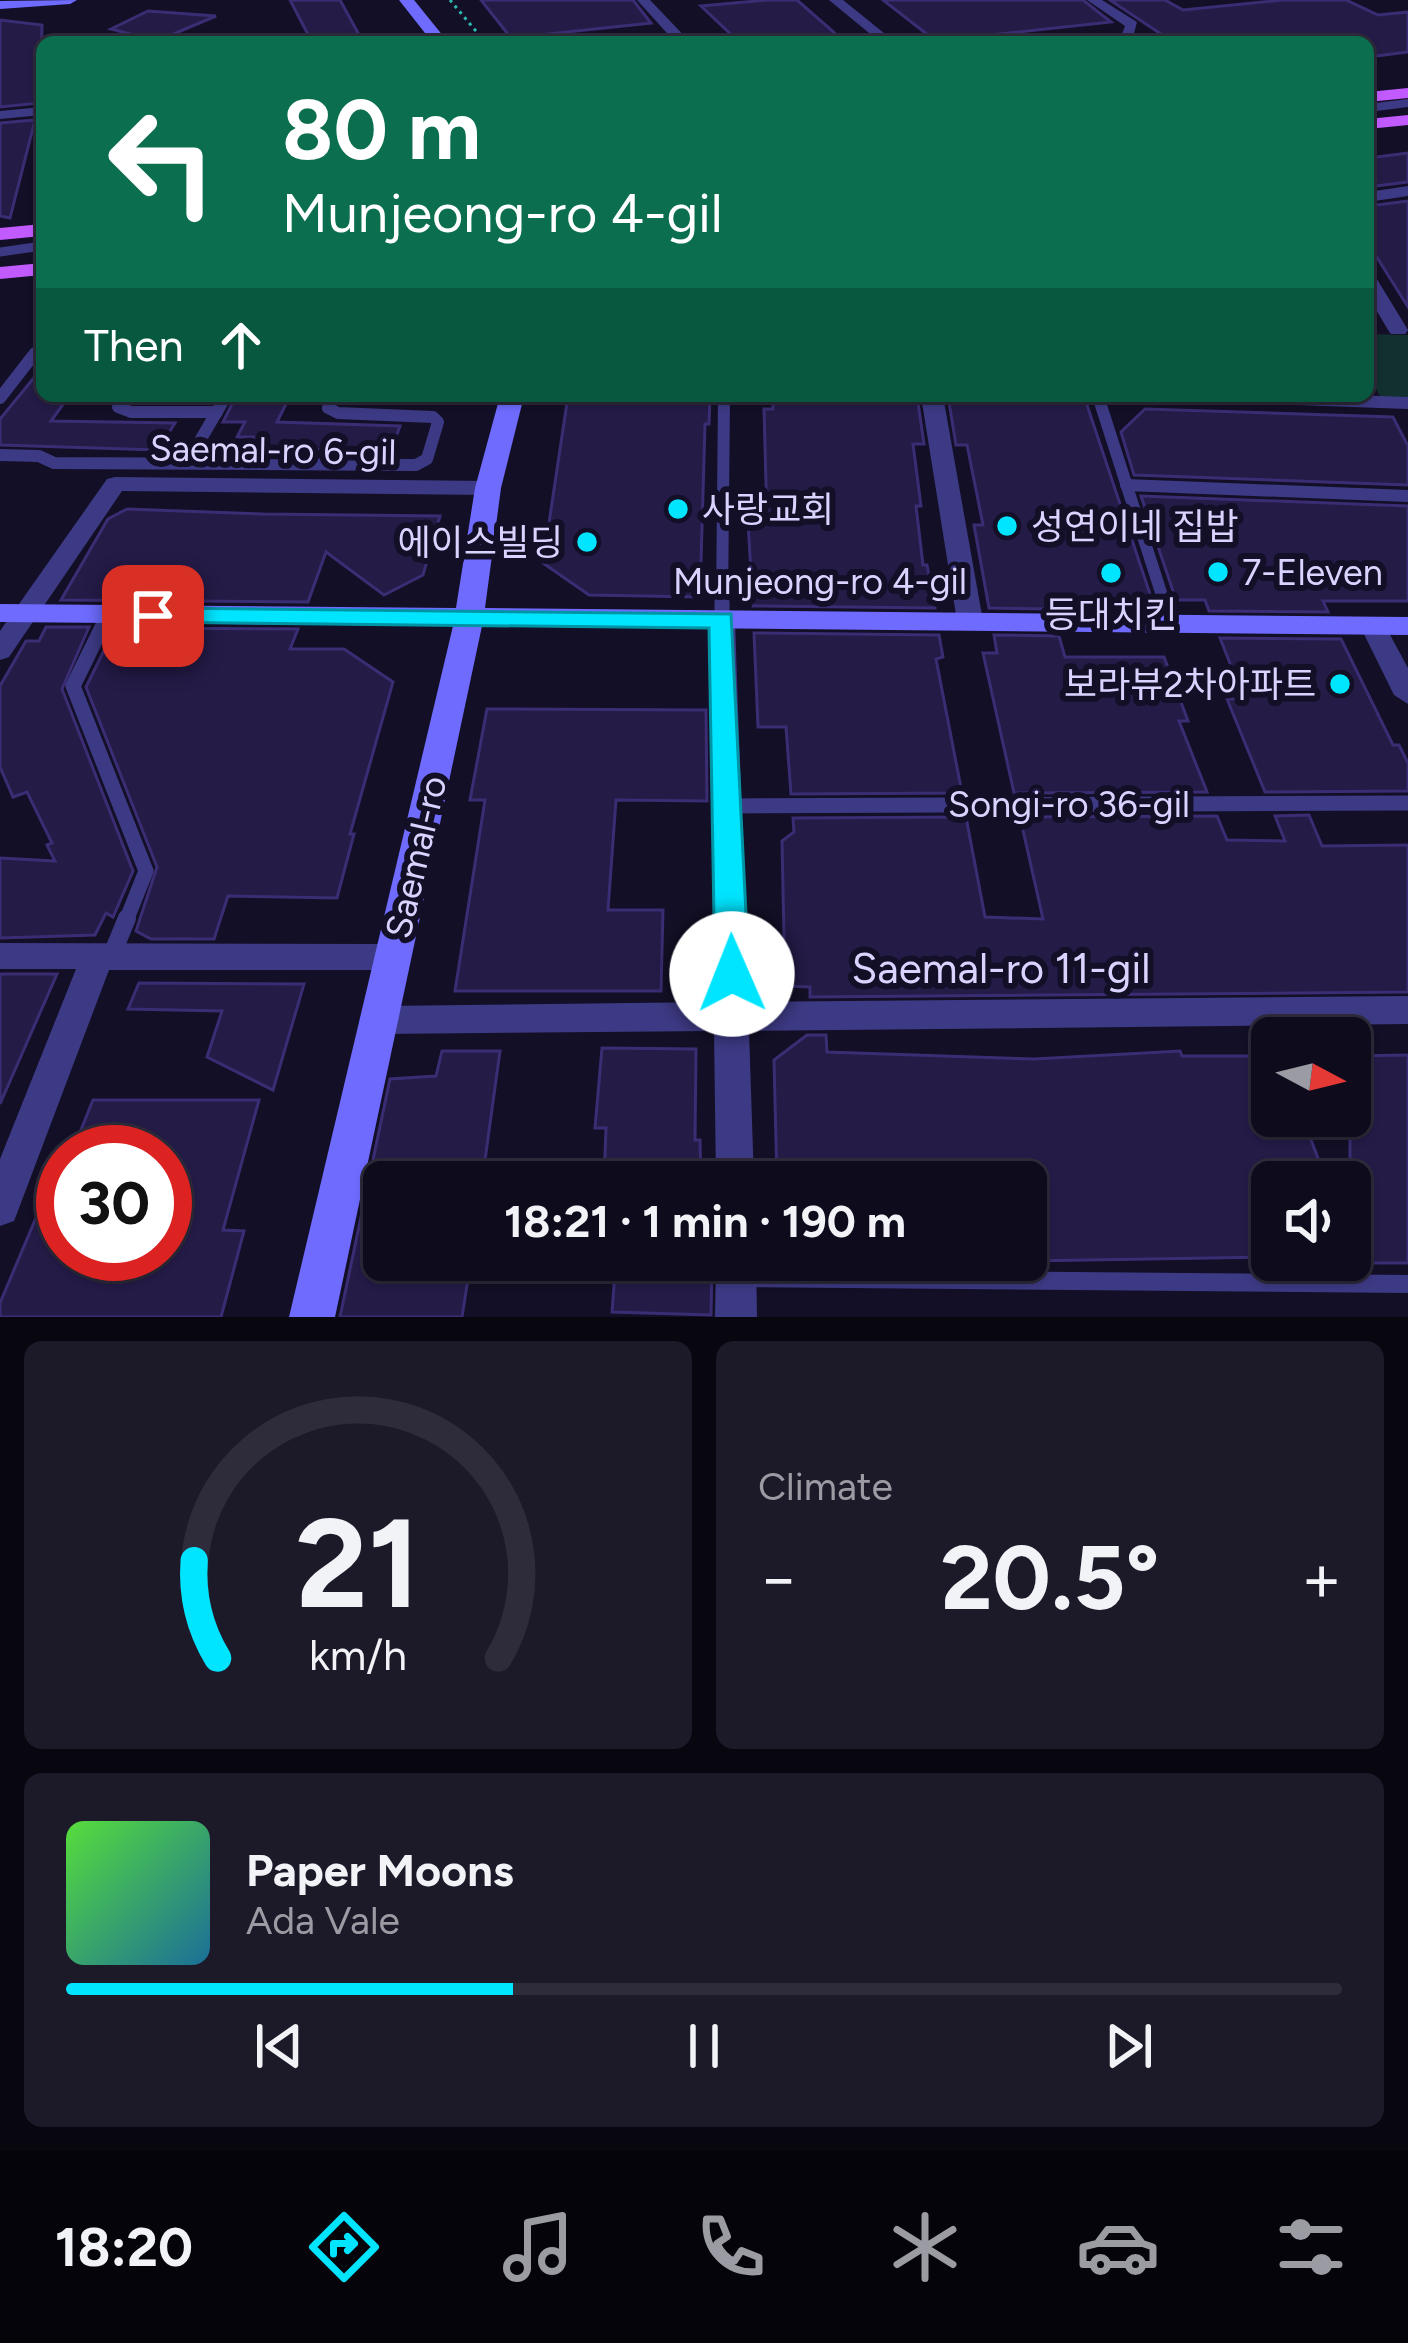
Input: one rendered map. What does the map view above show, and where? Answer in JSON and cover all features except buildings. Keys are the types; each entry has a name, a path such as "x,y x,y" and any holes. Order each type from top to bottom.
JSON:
{"main road":[{"path":"1374,96 1408,93"},
{"path":"1374,123 1408,120"},
{"path":"0,234 36,231"},
{"path":"0,273 36,269"}],"street":[{"path":"0,5 70,0"},
{"path":"406,0 435,36"},
{"path":"643,0 677,36"},
{"path":"835,0 880,36"},
{"path":"1093,0 1132,25 1128,36"},
{"path":"1374,196 1408,191"},
{"path":"1374,289 1403,330"},
{"name":"Saemal-ro","path":"312,1317 469,619 488,488 510,402"},
{"path":"933,402 970,621"},
{"name":"Saemal-ro 6-gil","path":"0,651 11,613 115,484 488,488"},
{"name":"Munjeong-ro 4-gil","path":"11,613 1408,626"},
{"path":"722,620 730,806 735,1161"},
{"path":"1373,626 1408,694"},
{"path":"0,956 394,957"},
{"path":"0,1208 104,957"},
{"name":"Saemal-ro 11-gil","path":"379,1020 1408,1010"}],"lane":[{"path":"1374,107 1408,103"},
{"path":"0,115 36,112"},
{"path":"0,248 36,243"},
{"path":"0,398 36,352"},
{"path":"121,402 118,407 131,412 217,412"},
{"path":"188,464 223,402"},
{"path":"0,455 39,456 54,463 416,465 427,459 437,422 433,417 338,413 328,408 331,402"},
{"path":"722,620 724,402"},
{"path":"1100,402 1170,622"},
{"path":"1374,402 1408,403"},
{"path":"1126,485 1408,496"},
{"path":"104,957 146,871 73,686 108,615"},
{"name":"Songi-ro 36-gil","path":"730,806 1408,803"},
{"path":"736,1285 1408,1284"}],"path":[{"path":"450,0 480,36"}],"green space":[{"path":"1374,334 1408,335 1408,399 1381,398 1374,385"}],"place":[{"name":"사랑교회","path":"678,509"},
{"name":"성연이네 집밥","path":"1007,526"},
{"name":"에이스빌딩","path":"587,542"},
{"name":"7-Eleven","path":"1218,572"},
{"name":"등대치킨","path":"1111,573"},
{"name":"보라뷰2차아파트","path":"1340,684"}],"route":[{"path":"153,616 722,620 732,974"}]}
